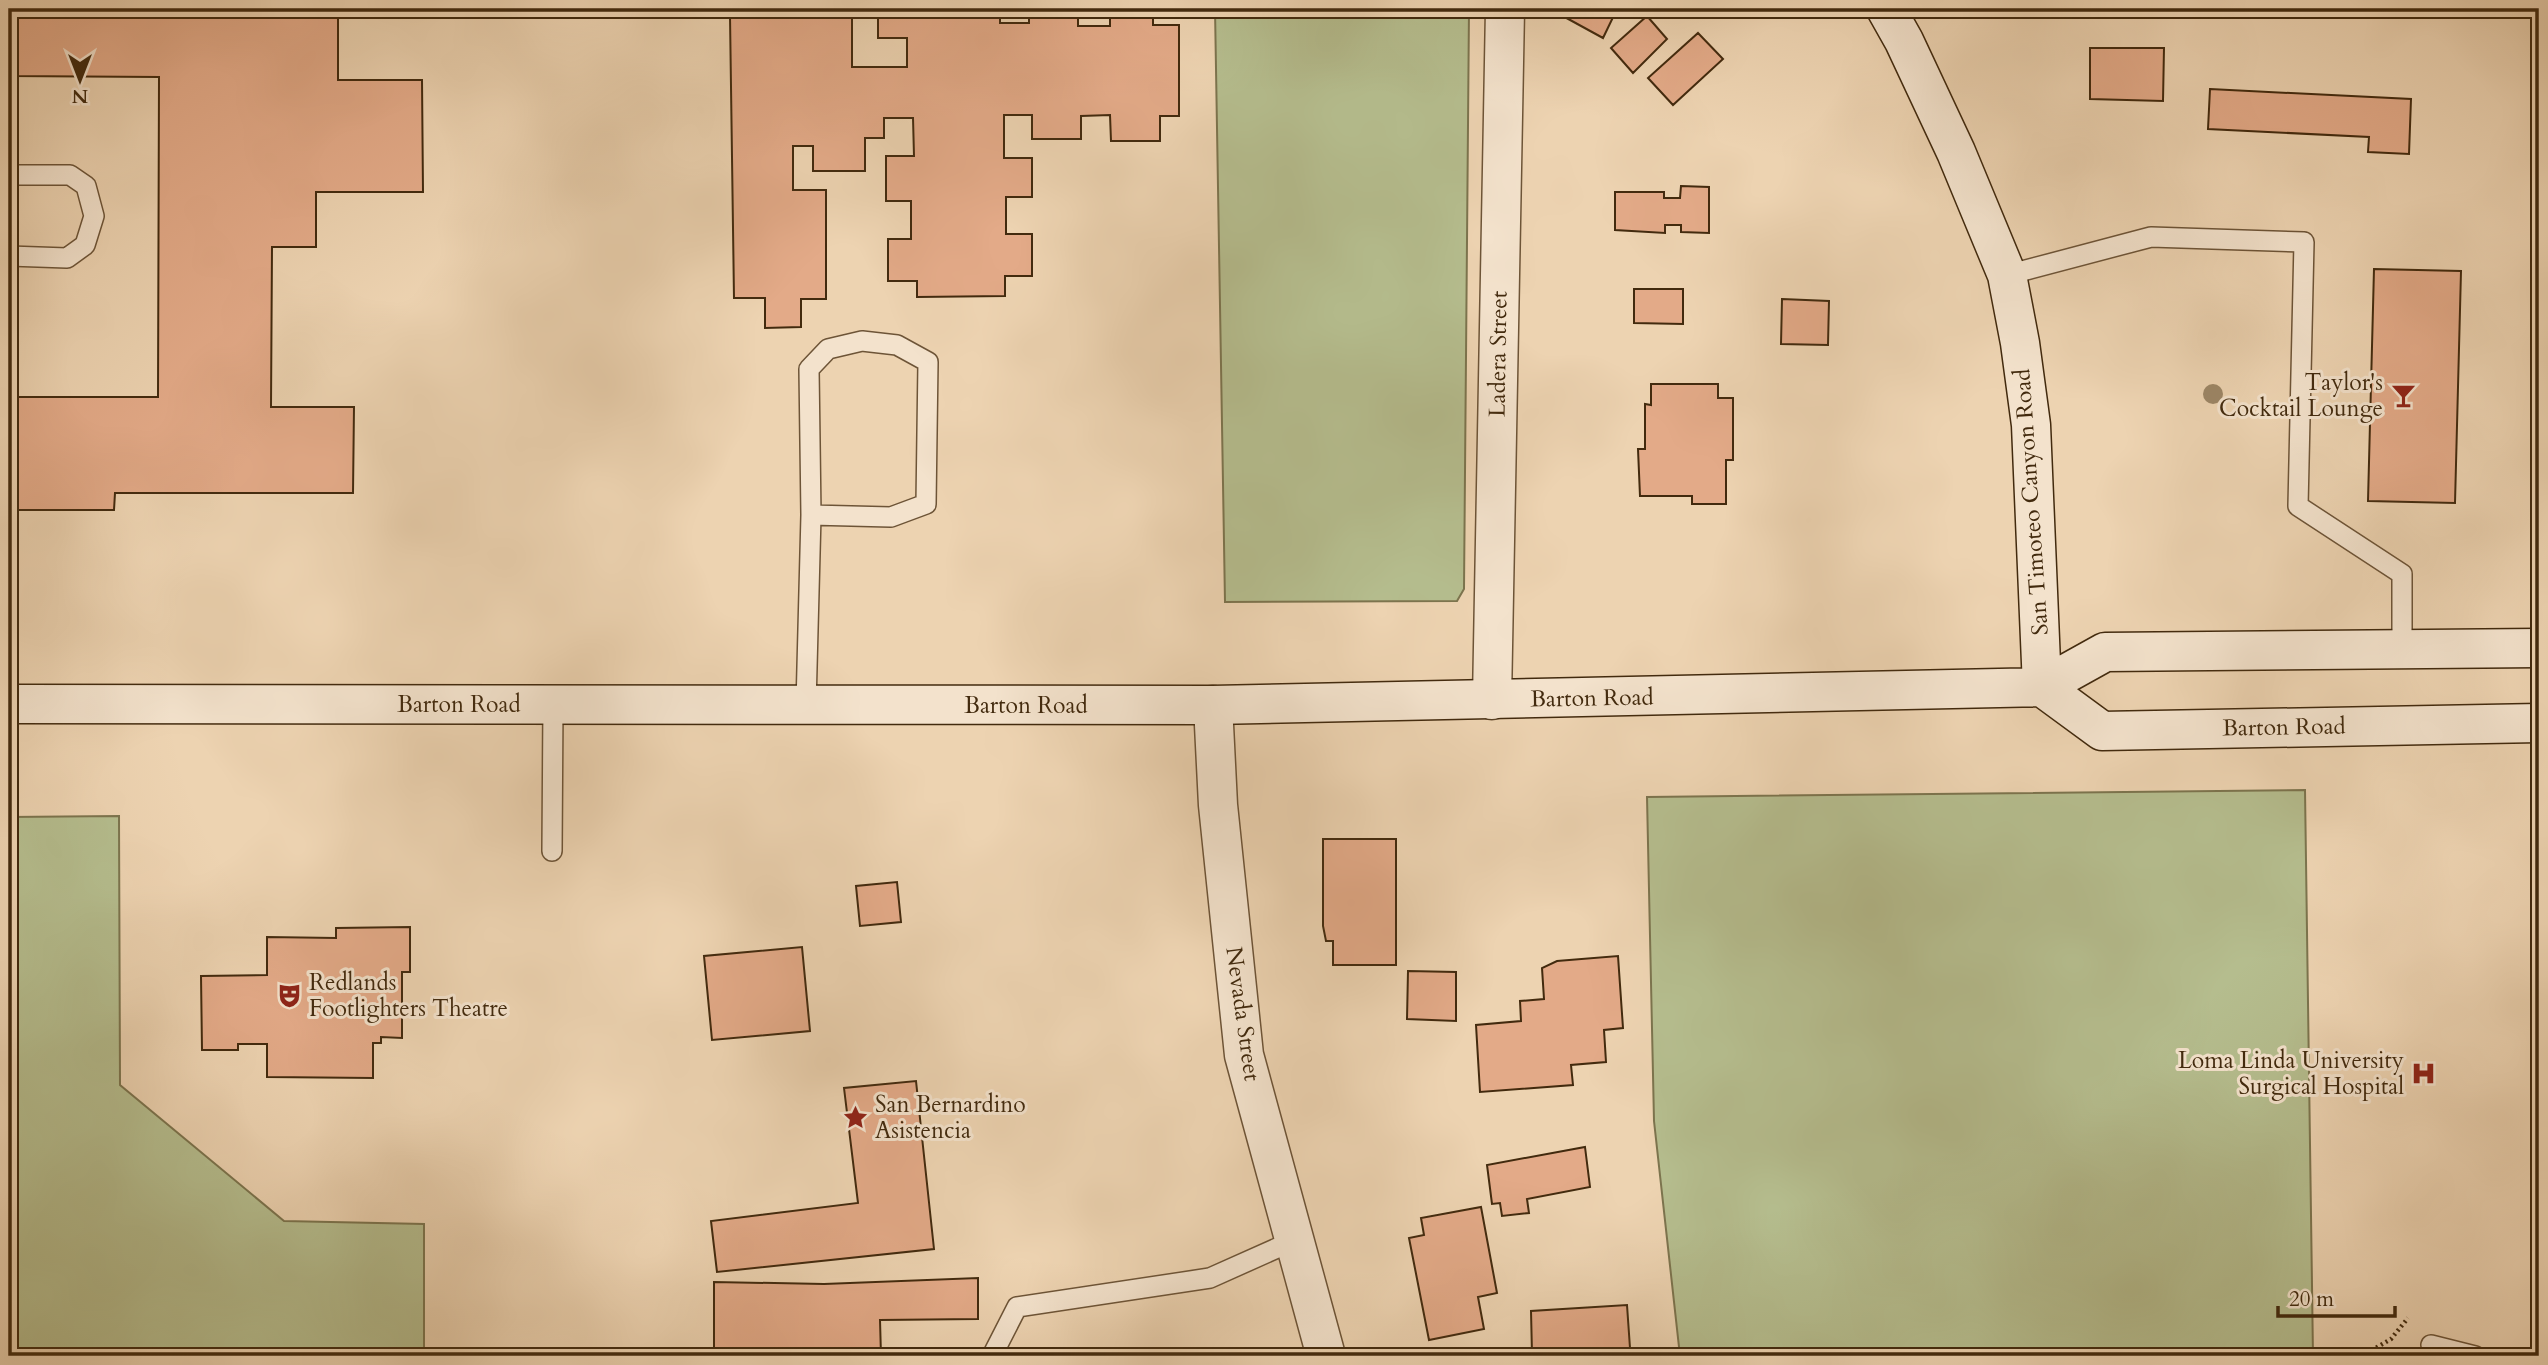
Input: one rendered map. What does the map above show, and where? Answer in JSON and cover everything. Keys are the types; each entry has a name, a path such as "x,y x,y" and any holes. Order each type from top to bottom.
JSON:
{"main road":[{"name":"Ladera Street","path":"1492,700 1505,9"},
{"name":"San Timoteo Canyon Road","path":"1886,9 1956,152 2007,275 2031,425 2042,687"},
{"name":"Barton Road","path":"9,704 1213,705 1492,700 2042,687 2105,652 2539,648"},
{"name":"Barton Road","path":"2042,687 2102,731 2539,723"},
{"name":"Nevada Street","path":"1213,705 1218,805 1244,1055 1326,1356"}],"lane":[{"path":"9,175 70,175 86,186 94,216 85,245 67,258 9,256"},
{"path":"2007,275 2151,237 2304,242 2298,506 2402,574 2402,650"},
{"path":"806,705 811,515 809,369 828,349 862,341 897,345 928,362 926,504 891,517 811,515"},
{"path":"552,851 553,704"},
{"path":"992,1356 1017,1307 1210,1278 1295,1240"},
{"path":"2431,1345 2475,1356"}],"path":[{"path":"2362,1356 2391,1339 2408,1318"}],"green space":[{"path":"1215,9 1469,9 1464,589 1457,601 1225,602"},
{"path":"2305,790 2313,1356 1680,1356 1654,1121 1647,797"},
{"path":"119,816 120,1085 284,1221 424,1224 424,1356 9,1356 9,817"}],"building":[{"path":"9,9 338,9 338,80 422,80 423,192 316,192 316,247 272,247 271,407 354,407 353,493 115,493 114,510 9,510 9,397 158,397 159,77 9,76"},
{"path":"878,9 1000,9 1000,23 1029,23 1029,9 1078,9 1078,26 1110,26 1110,9 1153,9 1153,25 1179,25 1179,116 1160,116 1160,141 1111,141 1110,115 1081,116 1081,139 1032,139 1032,115 1004,115 1004,158 1032,158 1032,197 1006,197 1006,234 1032,234 1032,276 1005,276 1005,296 917,297 917,281 888,281 888,239 911,239 911,201 886,201 886,156 914,156 913,118 884,118 884,138 865,138 865,171 813,171 813,146 793,146 793,190 826,190 826,299 801,299 801,327 765,328 765,298 734,298 730,16 852,16 852,67 907,67 907,38 878,38"},
{"path":"1550,9 1617,9 1603,38"},
{"path":"1647,16 1667,39 1633,73 1611,48"},
{"path":"1698,33 1723,59 1673,105 1648,78"},
{"path":"2090,48 2164,48 2163,101 2090,99"},
{"path":"2210,89 2411,99 2409,154 2368,152 2369,137 2208,129"},
{"path":"1681,186 1709,187 1709,233 1681,232 1681,225 1665,225 1665,233 1615,230 1615,192 1664,192 1664,198 1680,198"},
{"path":"2374,269 2461,271 2455,503 2368,501"},
{"path":"1634,289 1683,289 1683,324 1634,323"},
{"path":"1782,299 1829,301 1828,345 1781,344"},
{"path":"1651,384 1718,384 1718,398 1733,398 1733,460 1726,460 1726,504 1692,504 1692,496 1640,496 1638,449 1645,449 1645,404 1651,405"},
{"path":"1323,839 1396,839 1396,965 1333,965 1333,941 1326,941 1323,926"},
{"path":"897,882 901,922 860,926 856,886"},
{"path":"410,927 410,972 402,972 402,1038 381,1037 381,1043 373,1043 373,1078 267,1077 267,1044 238,1044 238,1050 202,1050 201,976 267,975 267,937 336,938 336,928"},
{"path":"802,947 810,1031 712,1040 704,956"},
{"path":"1618,956 1623,1028 1604,1030 1606,1062 1571,1065 1573,1085 1480,1092 1476,1025 1521,1021 1520,1001 1544,999 1542,968 1557,961"},
{"path":"1408,971 1456,972 1456,1021 1407,1019"},
{"path":"916,1081 934,1249 717,1272 711,1221 858,1203 844,1088"},
{"path":"1585,1147 1590,1187 1527,1199 1529,1213 1502,1216 1500,1203 1492,1204 1487,1165"},
{"path":"1481,1207 1497,1293 1478,1297 1484,1329 1429,1340 1409,1238 1424,1235 1421,1218"},
{"path":"978,1278 978,1319 880,1320 881,1356 714,1351 714,1282 824,1284"},
{"path":"1627,1305 1630,1348 1532,1354 1531,1311"}],"place":[{"name":"Taylor's Cocktail Lounge","path":"2403,395"},
{"name":"Redlands Footlighters Theatre","path":"289,995"},
{"name":"Loma Linda University Surgical Hospital","path":"2424,1073"},
{"name":"San Bernardino Asistencia","path":"855,1117"}]}
